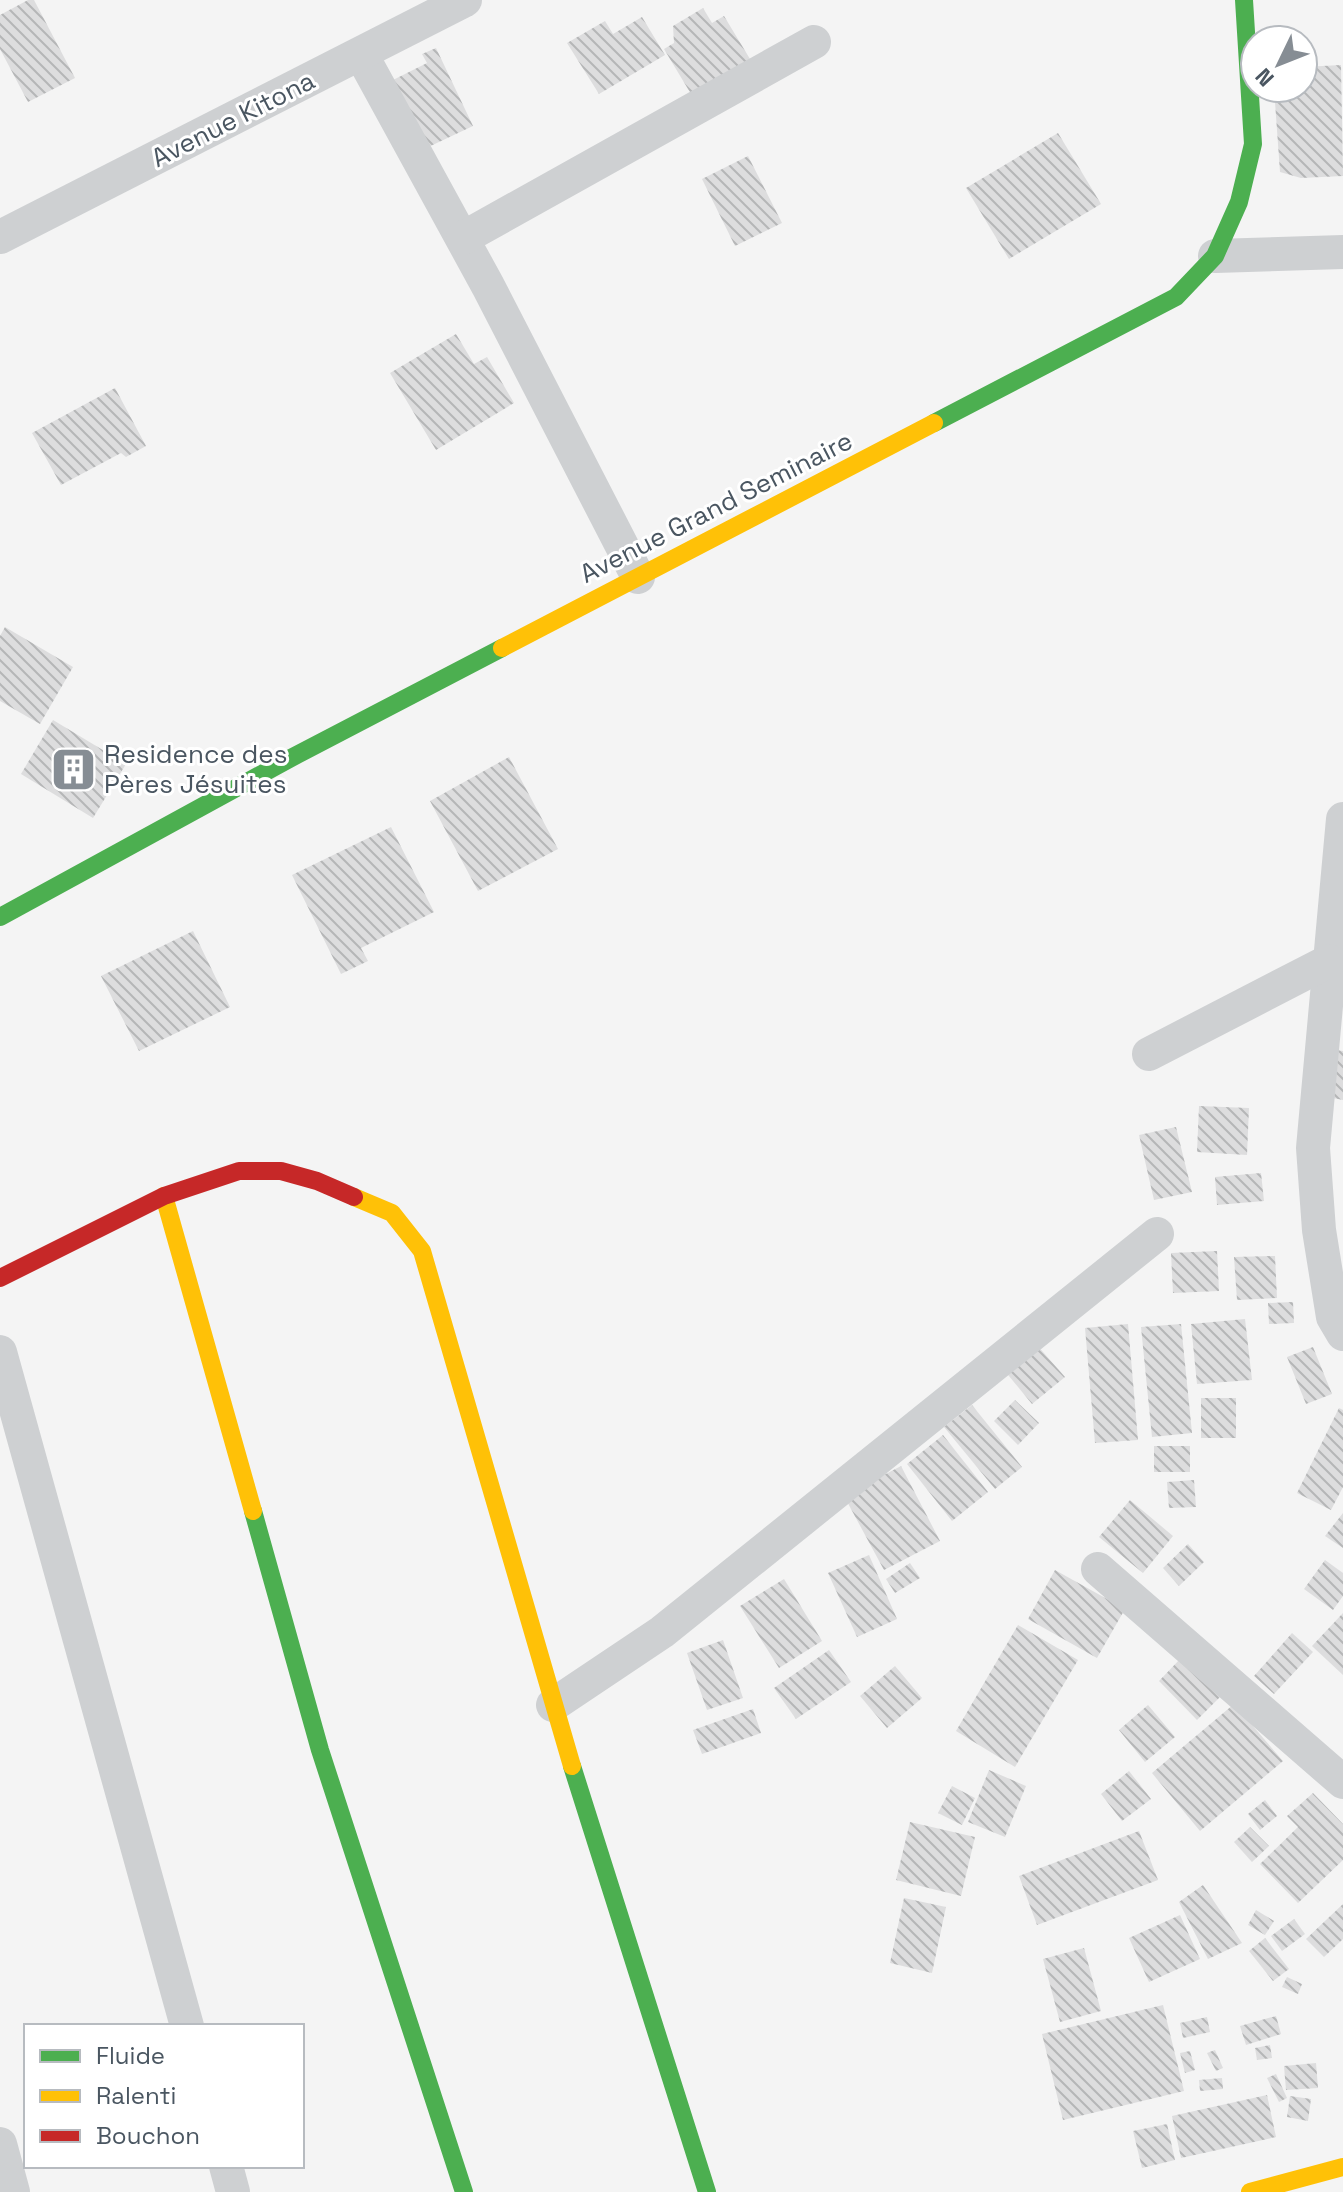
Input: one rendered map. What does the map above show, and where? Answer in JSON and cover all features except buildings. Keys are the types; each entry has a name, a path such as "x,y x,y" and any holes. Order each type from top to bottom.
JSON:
{"main road":[{"name":"Avenue Grand Seminaire","path":"0,917 291,758 1176,297 1215,256 1239,202 1253,144 1244,0"},
{"path":"0,1278 164,1196 239,1171 281,1171 317,1181 392,1213 422,1251 553,1705 707,2192"},
{"path":"164,1196 320,1750 464,2192"},
{"path":"1250,2192 1327,2178"}],"street":[{"name":"Avenue Kitona","path":"0,237 465,0"},
{"path":"463,238 814,42"},
{"path":"361,54 463,238 638,577"},
{"path":"1215,256 1343,252"},
{"path":"1343,819 1313,1148 1319,1230 1333,1317 1343,1334"},
{"path":"1149,1054 1329,961"},
{"path":"553,1705 662,1632 1157,1234"},
{"path":"0,1352 186,2024"},
{"path":"1098,1569 1343,1782"},
{"path":"0,2144 13,2192"},
{"path":"227,2168 233,2192"}],"traffic: fast":[{"path":"934,423 1176,297 1215,256 1239,202 1253,144 1244,0"},
{"path":"0,917 291,758 502,648"},
{"path":"253,1511 320,1750 464,2192"},
{"path":"572,1766 707,2192"}],"traffic: slow":[{"path":"502,648 934,423"},
{"path":"164,1196 253,1511"},
{"path":"354,1197 392,1213 422,1251 572,1766"},
{"path":"1250,2192 1343,2167"}],"traffic: jam":[{"path":"0,1278 164,1196 239,1171 281,1171 317,1181 354,1197"}],"place":[{"name":"Residence des Pères Jésuites","path":"73,769"}]}
